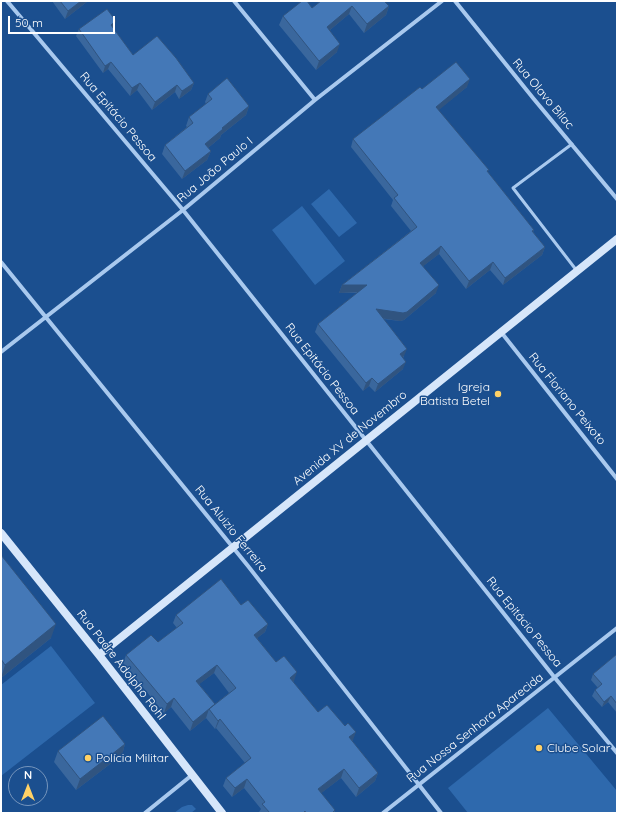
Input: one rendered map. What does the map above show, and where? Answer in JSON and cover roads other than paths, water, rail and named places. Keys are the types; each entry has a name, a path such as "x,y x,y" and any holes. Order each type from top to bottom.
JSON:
{"street":[{"name":"Rua Epitácio Pessoa","path":"7,1 183,210 555,678 617,753"},
{"path":"234,1 315,100"},
{"name":"Rua João Paulo I","path":"1,352 183,210 315,100 442,1"},
{"name":"Rua Olavo Bilac","path":"454,1 617,199"},
{"name":"Avenida XV de Novembro","path":"99,655 617,239"},
{"name":"Rua Aluizio Ferreira","path":"1,262 233,548 441,813"},
{"name":"Rua Floriano Peixoto","path":"501,332 617,479"},
{"name":"Rua Padre Adolpho Rohl","path":"1,532 222,813"},
{"name":"Rua Nossa Senhora Aparecida","path":"383,813 617,628"},
{"path":"145,813 192,775"}],"lane":[{"path":"572,144 513,188 577,271"}],"place":[{"name":"Igreja Batista Betel","path":"498,394"},
{"name":"Clube Solar","path":"539,748"},
{"name":"Polícia Militar","path":"88,758"}]}
